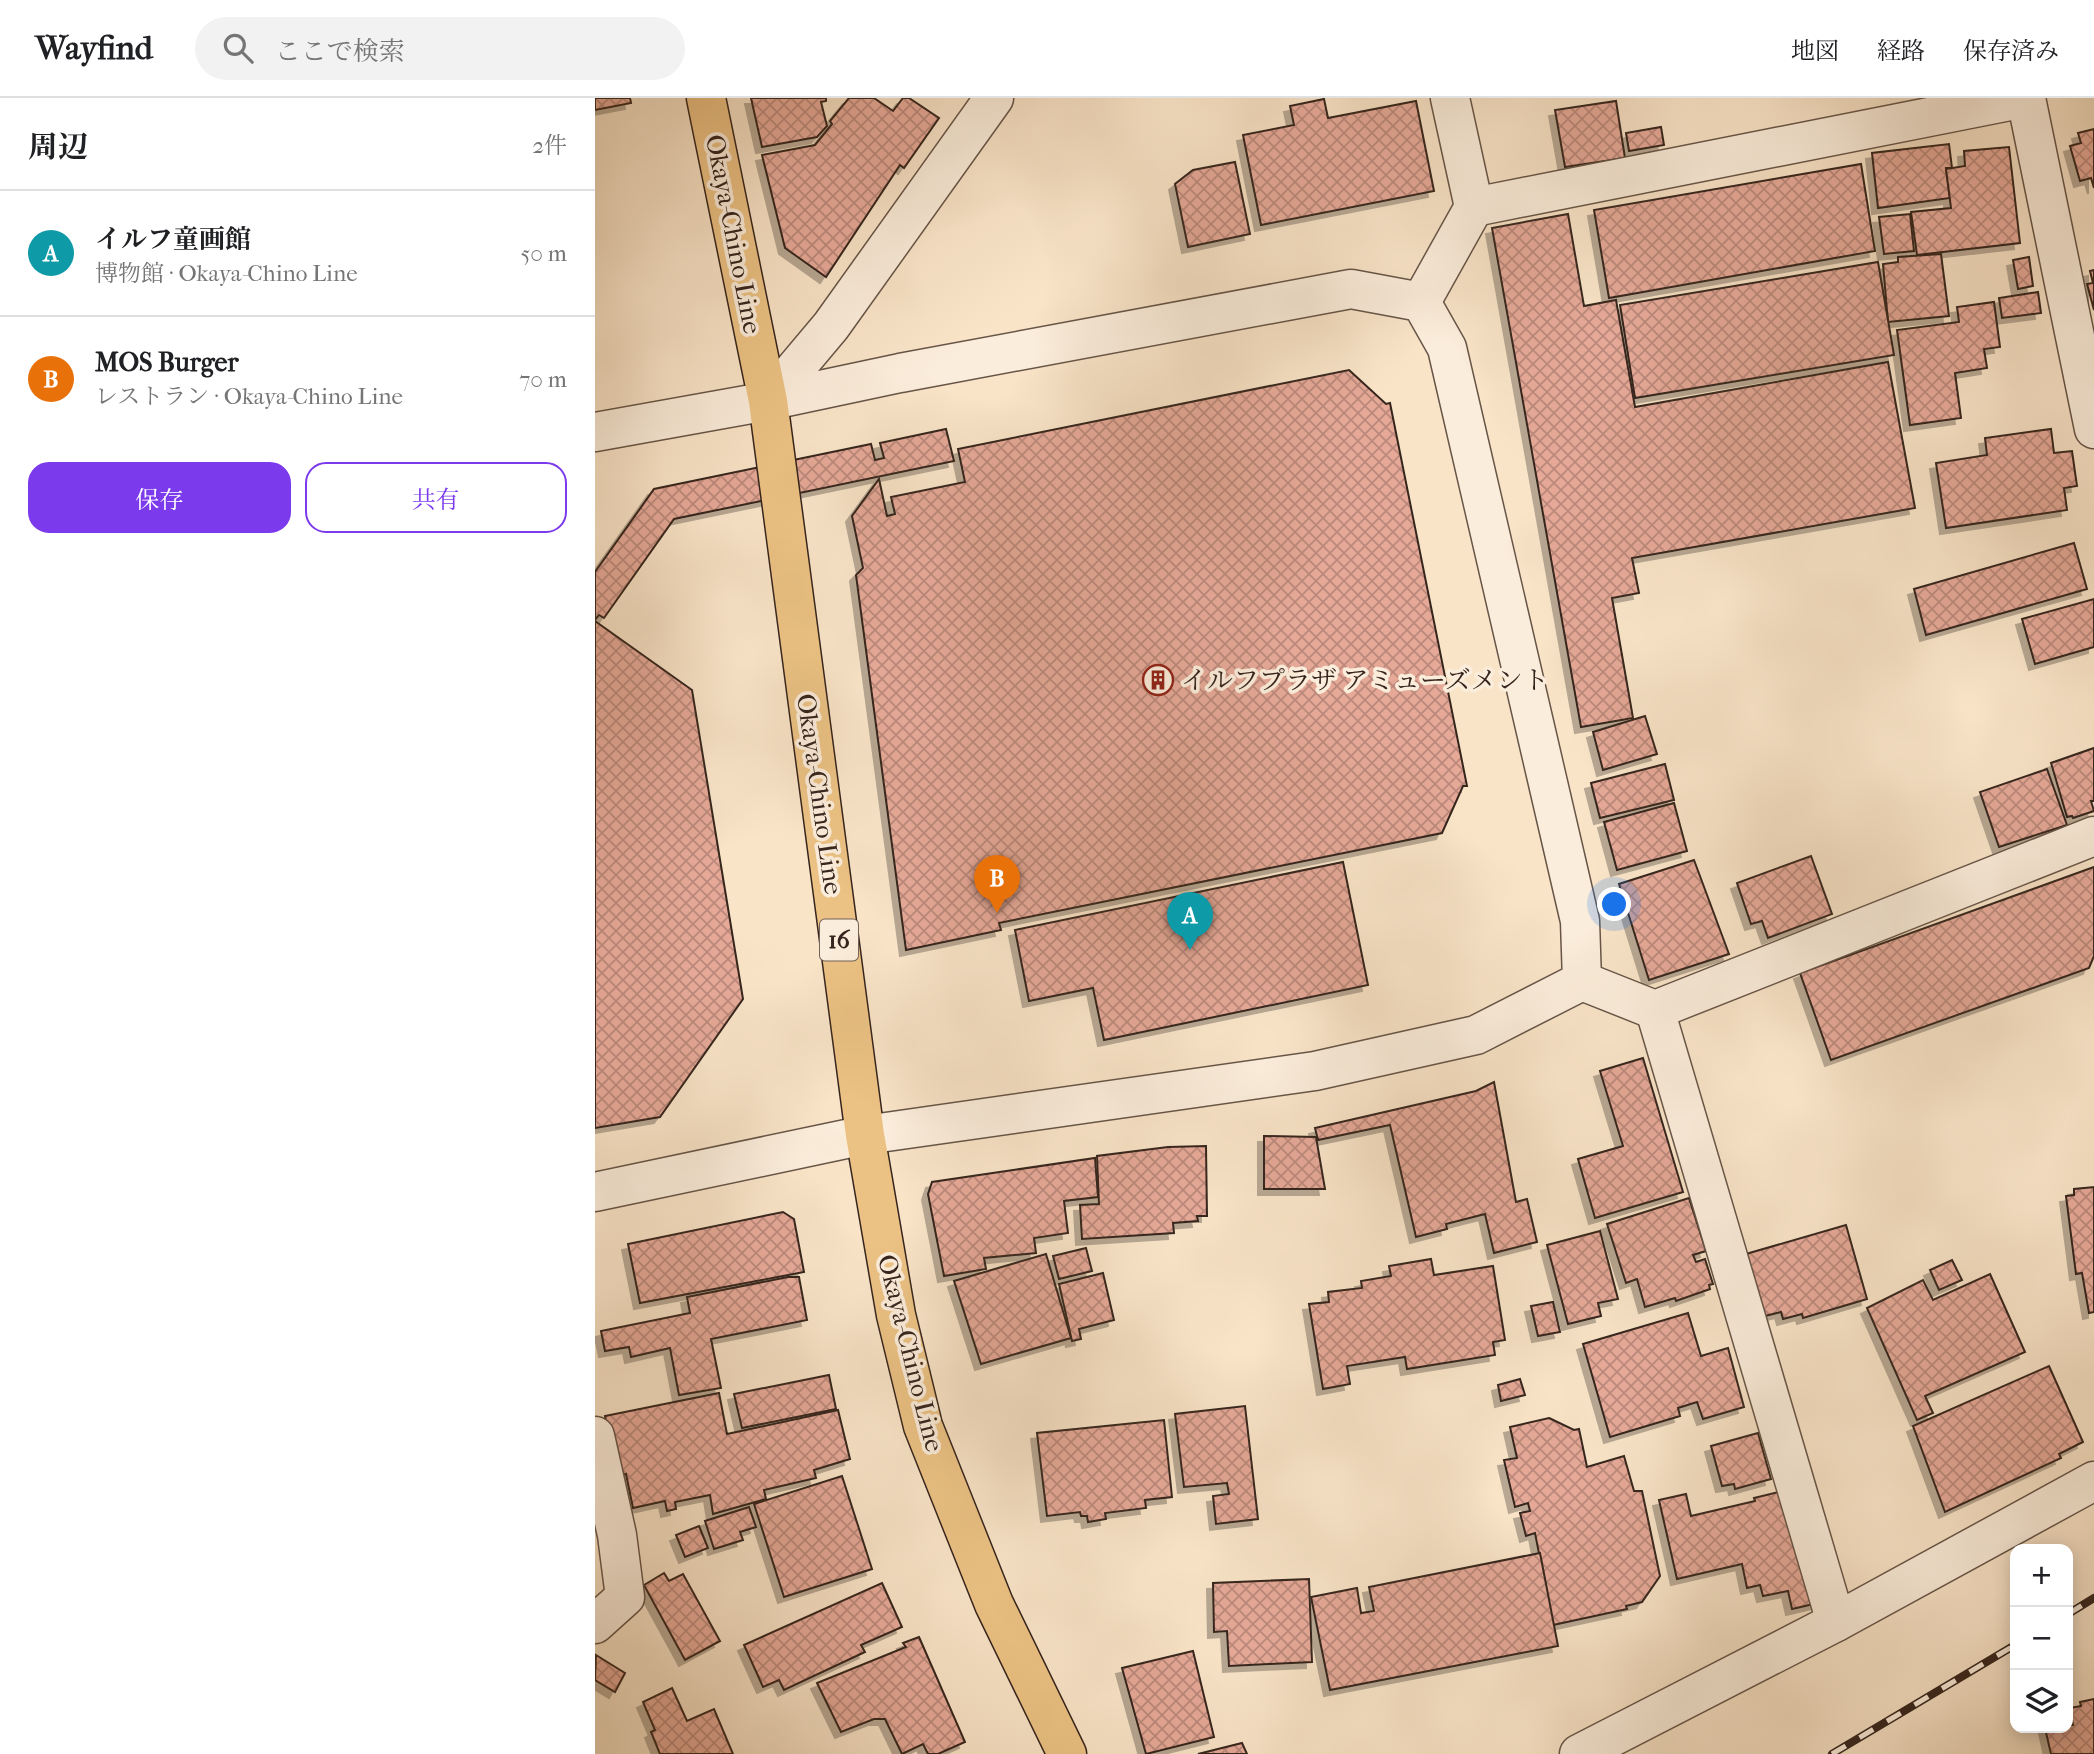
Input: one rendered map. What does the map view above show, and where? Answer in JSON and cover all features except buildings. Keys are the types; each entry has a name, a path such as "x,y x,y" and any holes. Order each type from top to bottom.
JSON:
{"main road":[{"name":"Okaya-Chino Line","path":"706,98 768,401 865,1135 896,1315 923,1426 994,1604 1067,1754"}],"street":[{"path":"768,401 831,326 994,98"},
{"path":"1421,302 1474,207 1450,98"},
{"path":"1474,207 2007,100 2094,429"},
{"path":"595,432 1350,289 1421,302"},
{"path":"1421,302 1447,348 1580,921 1582,981"},
{"path":"595,1192 865,1135 1315,1071 1476,1035 1582,981 1654,1010 2094,836"},
{"path":"1654,1010 1836,1622"},
{"path":"595,1436 617,1535 625,1597 595,1624"},
{"path":"1579,1754 1836,1622 2094,1481"}],"railway":[{"path":"2073,1611 2094,1598"},
{"path":"1832,1754 2010,1648"}],"place":[{"name":"イルフプラザ アミューズメント","path":"1158,680"},
{"name":"MOS Burger","path":"997,913"},
{"name":"イルフ童画館","path":"1190,950"}]}
